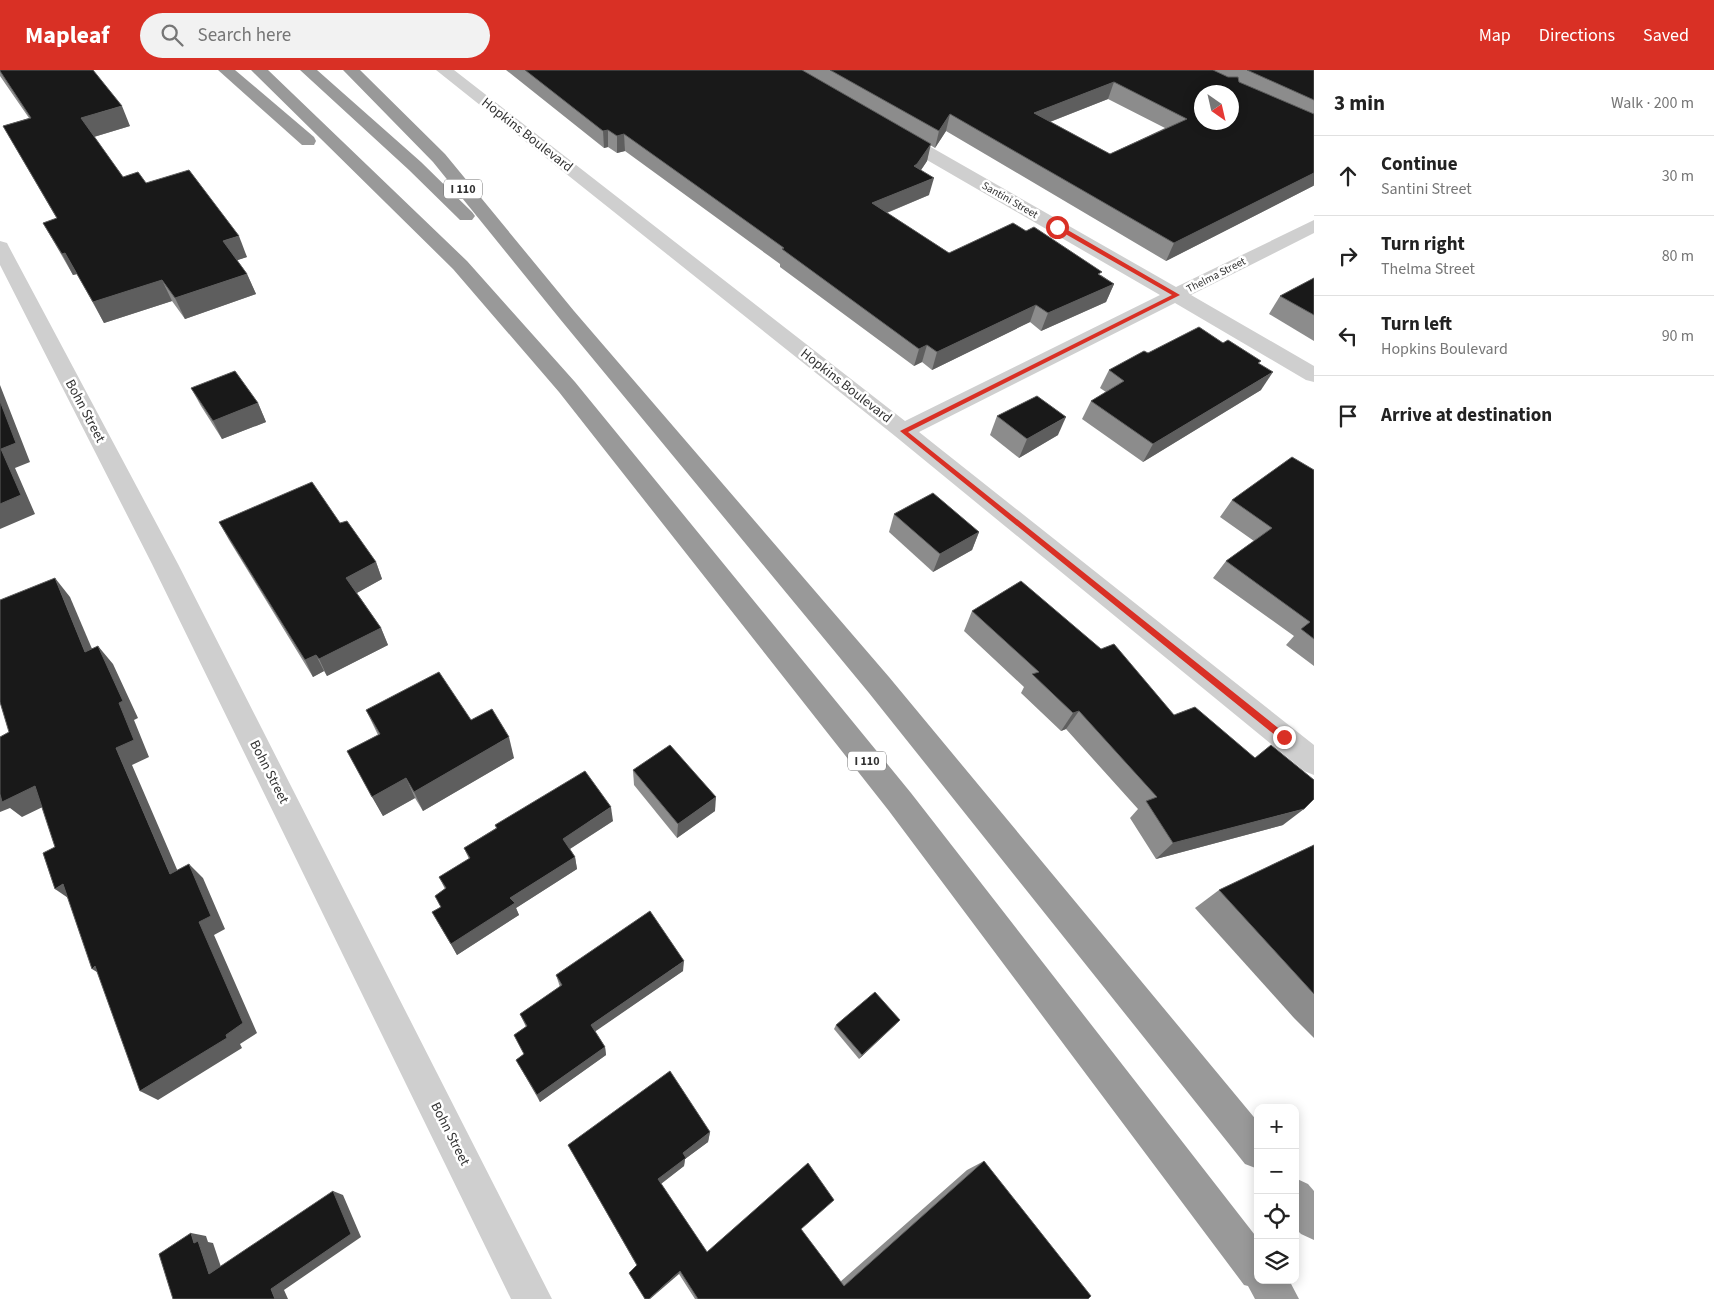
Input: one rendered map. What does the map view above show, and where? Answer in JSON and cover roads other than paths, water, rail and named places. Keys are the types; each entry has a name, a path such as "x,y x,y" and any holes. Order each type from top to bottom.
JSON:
{"highway":[{"name":"I 110","path":"226,70 340,168 460,265 566,387 651,490 894,794 1254,1266"},
{"path":"259,70 460,265"},
{"path":"308,70 414,166 567,315"},
{"name":"I 110","path":"351,70 438,158 567,315 879,685 1256,1149"},
{"path":"1299,1203 1314,1220"},
{"path":"1267,1284 1279,1299"}],"street":[{"name":"Hopkins Boulevard","path":"444,70 903,431 1314,762"},
{"name":"Santini Street","path":"878,124 1314,375"},
{"name":"Thelma Street","path":"903,431 1314,226"},
{"name":"Bohn Street","path":"0,248 165,564 532,1299"}]}
